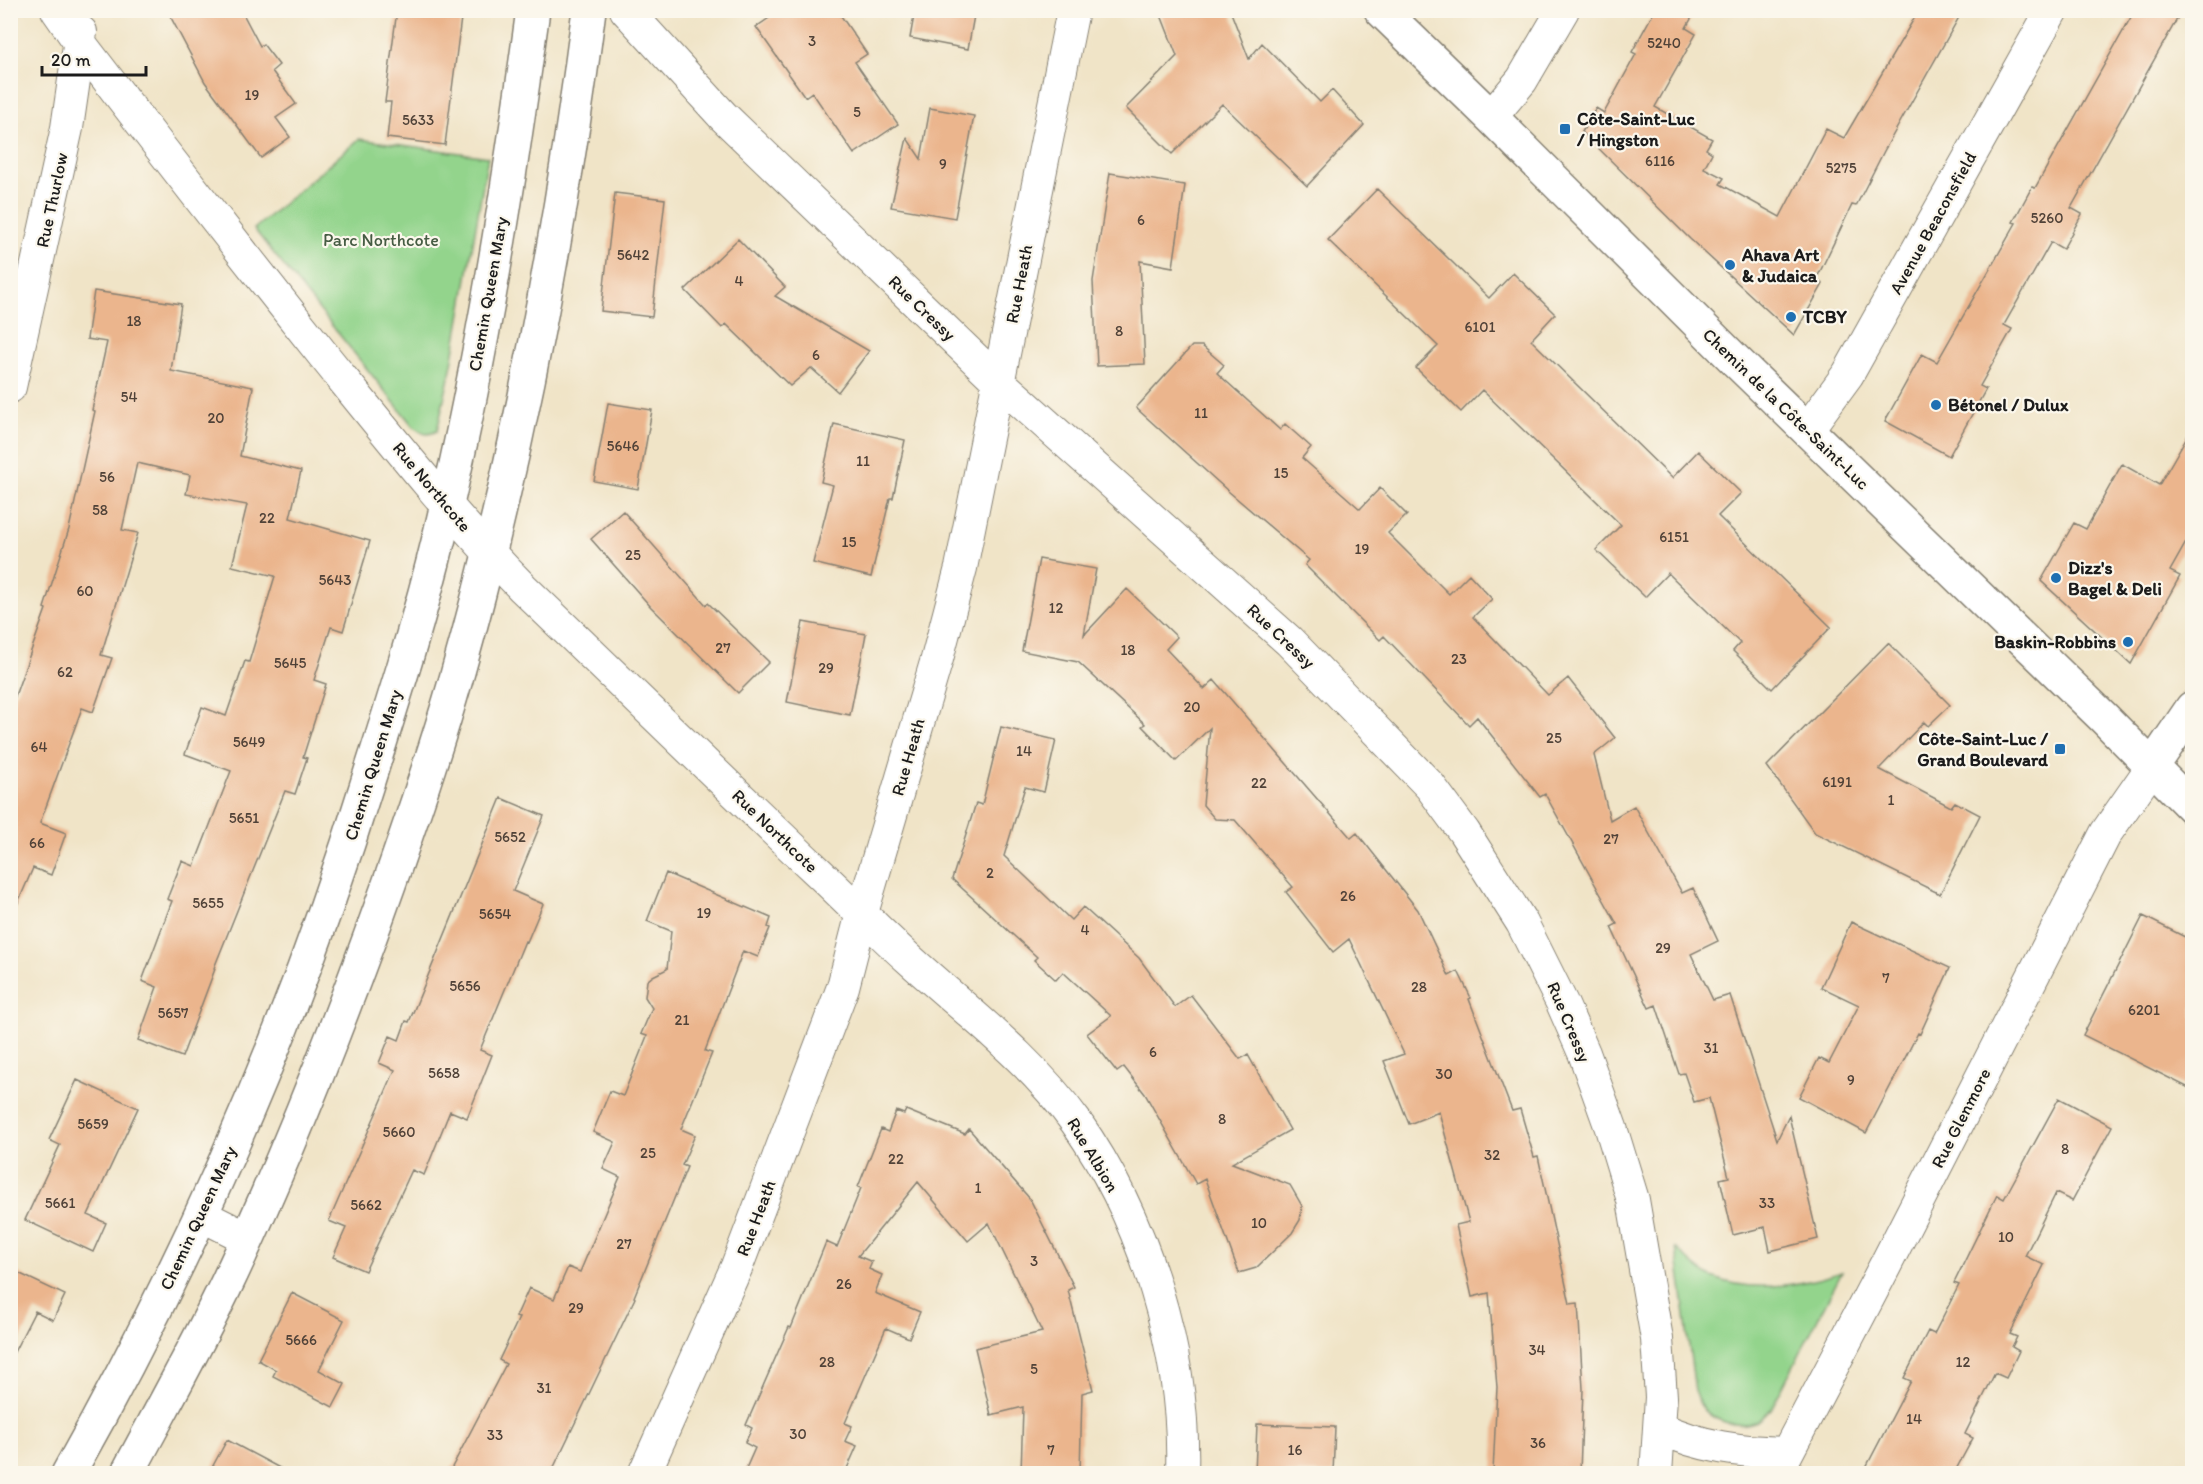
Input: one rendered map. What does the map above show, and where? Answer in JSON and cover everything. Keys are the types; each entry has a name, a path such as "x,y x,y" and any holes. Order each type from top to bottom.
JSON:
{"street":[{"name":"Rue Northcote","path":"57,10 225,231 446,506 523,588 862,913"},
{"name":"Rue Thurlow","path":"10,387 67,128 84,10"},
{"name":"Chemin Queen Mary","path":"68,1473 134,1352 201,1215 294,994 345,854 406,657 446,506 476,360 508,183 533,10"},
{"path":"127,1473 208,1321 247,1238 321,1066 393,873 455,683 489,552 545,300 564,188 589,10"},
{"name":"Rue Cressy","path":"626,10 723,116 999,382 1289,641 1430,786 1490,871 1527,932 1584,1053 1634,1200 1657,1339 1661,1397 1656,1473"},
{"name":"Rue Heath","path":"644,1473 733,1276 843,987 961,568 1073,10"},
{"name":"Chemin de la Côte-Saint-Luc","path":"1381,10 1807,430 2096,709 2193,807"},
{"path":"1491,117 1527,73 1563,10"},
{"name":"Avenue Beaconsfield","path":"1807,430 1848,374 2052,10"},
{"path":"2152,767 2193,708"},
{"name":"Rue Glenmore","path":"1781,1463 1885,1266 2106,833 2152,767"},
{"name":"Rue Albion","path":"862,913 907,957 998,1036 1034,1073 1075,1121 1103,1166 1133,1225 1152,1278 1171,1343 1183,1441 1182,1473"},
{"path":"201,1215 247,1238"},
{"path":"1660,1428 1681,1438 1781,1463"}],"green space":[{"name":"Parc Northcote","path":"359,139 488,157 452,364 437,431 430,434 421,432 413,426 254,229"},
{"path":"1676,1248 1712,1277 1744,1285 1794,1284 1842,1272 1771,1409 1757,1421 1742,1424 1726,1422 1711,1415 1700,1404 1695,1391"}],"building":[{"path":"167,10 241,10 260,46 263,44 279,65 272,71 296,104 276,118 290,137 261,158 205,82"},
{"path":"397,10 462,10 445,145 387,138 391,102 385,102"},
{"path":"781,10 837,10 867,54 855,62 898,124 854,154 812,92 805,97 756,27"},
{"path":"915,10 975,10 968,49 910,38"},
{"path":"1159,10 1230,10 1249,59 1262,43 1320,102 1332,90 1364,125 1307,186 1222,104 1172,154 1126,108 1177,56"},
{"path":"1655,10 1696,10 1686,28 1696,34 1655,107 1712,139 1706,149 1712,153 1704,168 1724,178 1720,184 1780,217 1826,129 1844,138 1919,10 1963,10 1856,206 1852,205 1816,280 1823,284 1794,335 1690,239 1582,132 1596,108 1604,113 1636,54 1632,52"},
{"path":"2135,10 2182,10 2071,208 2082,214 2063,249 2051,242 2004,325 2012,329 1980,386 1986,389 1949,456 1885,421 1922,354 1937,362 2016,223 2013,222 2032,187 2035,188"},
{"path":"930,108 974,116 955,218 891,207 907,138 921,159"},
{"path":"1110,173 1185,185 1173,267 1140,261 1145,364 1097,366 1093,281"},
{"path":"1377,189 1489,298 1513,273 1555,314 1531,340 1672,478 1698,451 1741,493 1718,516 1831,627 1772,689 1733,651 1740,643 1668,573 1645,597 1596,550 1621,525 1482,390 1461,412 1416,368 1438,346 1328,240"},
{"path":"615,193 665,199 652,317 601,311"},
{"path":"738,239 785,287 775,296 869,351 838,392 811,368 790,386 726,324 722,328 685,290"},
{"path":"94,291 181,304 171,371 253,387 240,456 301,471 290,518 370,541 343,631 331,627 314,680 326,684 303,757 307,758 295,794 285,791 214,968 182,1057 138,1040 157,987 142,981 172,901 167,899 182,861 194,866 231,771 185,754 202,707 226,716 245,661 249,662 275,576 232,566 247,505 186,494 190,475 137,463 122,530 138,533 101,655 112,658 93,712 82,708 40,823 66,833 51,875 33,868 10,921 10,710 46,609 44,608 69,529 95,411 92,410 107,342 87,339"},
{"path":"1192,346 1202,346 1224,365 1217,373 1280,430 1285,424 1311,447 1302,458 1360,509 1380,488 1407,515 1388,533 1449,594 1469,574 1492,599 1473,617 1548,695 1568,678 1615,738 1594,755 1610,820 1634,806 1682,893 1693,888 1718,941 1691,954 1713,1000 1730,995 1777,1140 1789,1116 1818,1239 1770,1251 1765,1227 1733,1235 1720,1179 1729,1177 1709,1098 1694,1102 1684,1073 1679,1074 1656,1005 1649,1008 1611,927 1617,924 1545,794 1540,797 1477,717 1469,725 1384,636 1380,640 1305,565 1309,560 1136,408"},
{"path":"608,403 652,410 638,489 594,481"},
{"path":"834,424 905,440 893,498 890,498 871,577 813,563 833,485 821,482"},
{"path":"2193,426 2193,530 2170,571 2180,576 2131,664 2041,581 2074,523 2086,529 2122,464 2159,485"},
{"path":"623,511 706,605 708,603 769,662 738,693 651,607 591,539"},
{"path":"1039,559 1096,569 1084,635 1127,589 1177,637 1166,649 1204,689 1214,680 1351,838 1357,833 1418,910 1449,976 1458,971 1471,998 1469,999 1512,1111 1520,1109 1534,1157 1538,1156 1570,1304 1578,1303 1583,1389 1580,1473 1493,1473 1497,1387 1489,1293 1472,1297 1456,1225 1469,1222 1439,1112 1409,1124 1384,1061 1404,1054 1349,939 1333,952 1286,892 1293,887 1235,820 1215,819 1203,805 1210,728 1176,761 1142,726 1145,724 1078,662 1022,651"},
{"path":"803,622 866,634 850,715 787,702"},
{"path":"1888,643 1950,705 1928,726 1924,722 1879,769 1951,807 1955,802 1980,815 1940,894 1815,833 1767,766"},
{"path":"1001,727 1056,740 1044,792 1025,787 1004,856 1071,920 1083,907 1139,958 1175,1007 1191,995 1240,1059 1248,1055 1290,1130 1232,1163 1290,1185 1302,1206 1300,1220 1292,1233 1256,1268 1239,1273 1205,1179 1196,1184 1145,1094 1124,1067 1117,1072 1087,1034 1111,1016 1063,972 1056,980 1034,960 1037,957 952,879 976,803 982,805"},
{"path":"501,798 544,816 513,891 543,904 527,942 525,941 480,1050 492,1055 467,1118 450,1111 424,1175 412,1170 365,1271 333,1257 346,1228 329,1221 395,1070 379,1063 390,1036 399,1040 406,1021 409,1022"},
{"path":"666,873 771,918 768,927 770,928 758,957 743,951 705,1051 712,1053 681,1129 695,1135 682,1165 687,1167 635,1298 551,1473 449,1473 506,1364 499,1360 519,1318 516,1317 529,1288 554,1299 568,1267 580,1272 620,1177 603,1169 615,1142 593,1132 610,1091 623,1096 647,1036 641,1034 652,1008 645,997 647,981 667,969 671,931 647,921"},
{"path":"2143,916 2193,941 2193,1090 2083,1035"},
{"path":"1851,922 1950,968 1920,1034 1918,1033 1866,1133 1799,1097 1819,1058 1829,1063 1859,1005 1821,987"},
{"path":"77,1080 138,1108 88,1215 106,1223 93,1252 25,1220 60,1145 49,1140"},
{"path":"2059,1098 2112,1126 2072,1201 2056,1193 2025,1256 2044,1265 2010,1334 2017,1337 2012,1347 2019,1351 2006,1378 1995,1373 1965,1434 1973,1438 1954,1473 1863,1473 1911,1381 1904,1378 1928,1331 1934,1334 1959,1285 1954,1283 1997,1195 2004,1199"},
{"path":"906,1110 965,1134 969,1129 1030,1199 1074,1287 1068,1290 1093,1390 1082,1393 1080,1473 1021,1473 1023,1407 991,1415 975,1348 1042,1332 989,1223 968,1241 918,1182 858,1256 872,1262 869,1269 882,1275 875,1293 920,1312 909,1338 886,1328 845,1423 852,1426 845,1441 857,1446 845,1473 744,1473 755,1448 745,1443 752,1428 746,1425 789,1327 791,1328 826,1242 837,1247 861,1188 858,1187 881,1129 888,1132 896,1111 904,1114"},
{"path":"10,1269 65,1295 53,1320 35,1311 10,1360"},
{"path":"292,1293 344,1320 319,1370 345,1384 333,1407 273,1376 276,1370 258,1360"},
{"path":"1257,1424 1335,1427 1333,1473 1255,1473"},
{"path":"227,1440 289,1473 209,1473"}],"place":[{"name":"Côte-Saint-Luc / Hingston","path":"1565,129"},
{"name":"Ahava Art & Judaica","path":"1730,265"},
{"name":"TCBY","path":"1791,317"},
{"name":"Bétonel / Dulux","path":"1936,405"},
{"name":"Dizz's Bagel & Deli","path":"2056,578"},
{"name":"Baskin-Robbins","path":"2128,642"},
{"name":"Côte-Saint-Luc / Grand Boulevard","path":"2060,749"}]}
